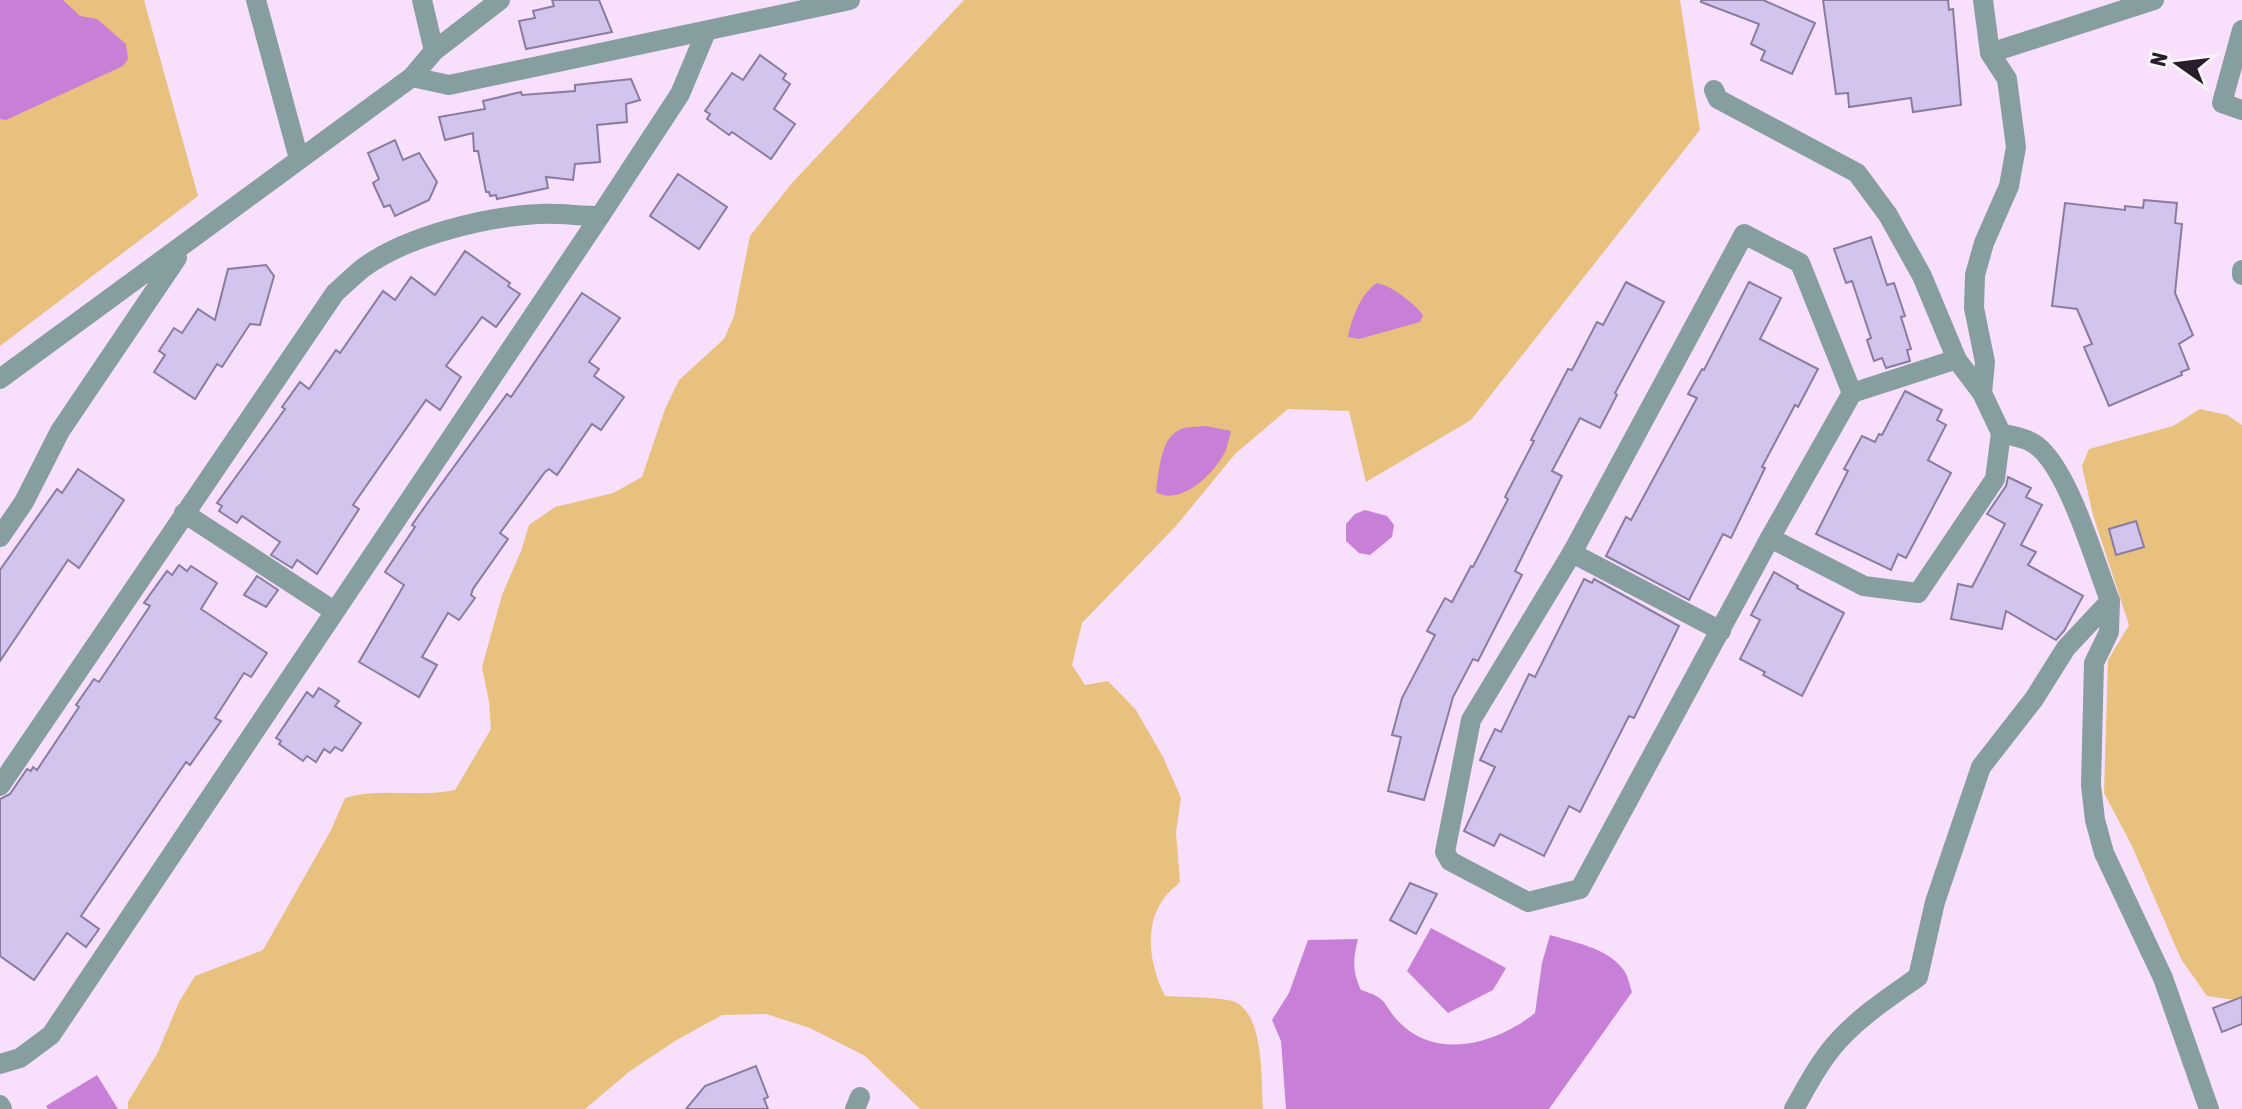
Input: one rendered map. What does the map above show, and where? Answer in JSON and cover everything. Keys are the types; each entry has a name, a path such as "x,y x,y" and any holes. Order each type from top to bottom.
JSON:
{"street":[{"path":"256,0 299,159"},
{"path":"422,0 434,51"},
{"path":"0,379 412,77 434,51 500,0"},
{"path":"412,77 449,85 850,0"},
{"path":"1982,393 1985,362 1974,308 1975,275 1984,243 2009,186 2016,147 2007,79 1990,53 1983,0"},
{"path":"1990,53 2151,1"},
{"path":"2242,30 2222,103 2242,110"},
{"path":"0,1064 20,1058 51,1035 680,94 706,32"},
{"path":"1714,90 1718,99 1857,173 1888,215 1922,276 1957,360 1982,393 2001,433 1995,479 1918,593 1864,586 1770,538"},
{"path":"0,786 335,293 365,267 392,251 436,234 492,220 538,214 600,216"},
{"path":"1852,393 1800,263 1744,234 1572,553 1471,720 1445,852 1450,861 1528,902 1580,889 1852,393 1948,362"},
{"path":"0,537 24,502 60,431 186,245"},
{"path":"2001,433 2033,443 2055,465 2071,497 2110,601 2109,632 2094,663 2091,785 2095,820 2104,853 2163,978 2209,1109"},
{"path":"184,513 334,611"},
{"path":"1572,553 1721,631"},
{"path":"1794,1109 1838,1041 1877,1006 1918,977 1935,902 1981,767 2034,699 2066,648 2110,601"}],"shaded area":[{"path":"0,0 144,0 198,196 0,346"},
{"path":"0,0 63,0 80,16 97,19 126,44 128,59 123,66 6,120 0,119"},
{"path":"964,0 1680,0 1700,130 1471,420 1366,482 1349,411 1288,409 1235,454 1176,526 1082,623 1072,665 1085,685 1108,681 1136,710 1163,757 1181,798 1176,832 1180,882 1162,901 1152,924 1151,949 1160,985 1165,996 1229,1000 1245,1010 1252,1021 1260,1051 1263,1109 920,1109 865,1056 810,1028 766,1014 722,1015 630,1071 585,1109 128,1109 128,1102 158,1052 179,1002 195,976 263,950 331,830 345,798 372,793 455,790 491,729 482,667 502,595 529,525 555,507 613,493 642,477 665,409 679,380 724,339 734,316 750,236 792,183"},
{"path":"1377,283 1396,291 1414,305 1423,315 1420,322 1359,339 1348,337 1358,307 1366,293"},
{"path":"2200,409 2227,415 2242,425 2242,1001 2207,996 2181,959 2132,846 2104,793 2108,660 2129,625 2093,515 2082,466 2089,449 2173,426"},
{"path":"1206,426 1231,431 1221,459 1206,477 1186,491 1176,495 1156,492 1164,449 1173,434 1189,427"},
{"path":"1365,510 1387,516 1394,525 1392,537 1370,555 1359,553 1346,541 1346,524 1355,514"},
{"path":"1431,928 1506,968 1493,990 1448,1013 1407,971"},
{"path":"1550,935 1608,955 1624,970 1632,992 1549,1109 1286,1109 1281,1041 1272,1020 1289,993 1308,940 1358,939 1354,965 1361,990 1381,999 1413,1034 1430,1041 1467,1044 1503,1033 1535,1013 1542,963"},
{"path":"97,1075 118,1109 48,1109 46,1106"}],"building":[{"path":"552,0 599,0 612,32 526,49 519,21 535,18 533,11 554,6"},
{"path":"1701,0 1763,0 1815,23 1792,74 1761,60 1765,51 1751,44 1759,24"},
{"path":"1823,0 1948,0 1949,10 1953,9 1961,105 1913,112 1911,98 1849,107 1848,93 1836,94"},
{"path":"760,55 786,74 783,79 790,84 774,109 795,124 771,159 707,119 710,114 705,111 732,73 743,80"},
{"path":"631,79 640,100 626,104 627,122 597,125 600,162 575,164 573,180 546,177 548,188 497,199 496,195 490,196 486,192 478,151 474,151 473,133 445,140 439,117 485,109 483,101 521,92 522,95 575,91 575,85"},
{"path":"395,140 403,160 419,153 437,182 429,200 395,216 390,205 384,207 373,183 379,179 368,153"},
{"path":"678,174 727,207 699,249 650,216"},
{"path":"2144,200 2177,203 2175,223 2182,224 2175,293 2193,335 2179,344 2189,369 2181,372 2182,375 2109,406 2084,347 2092,344 2077,309 2052,306 2065,203 2125,210 2125,206 2143,208"},
{"path":"1871,237 1887,285 1894,283 1905,316 1901,317 1911,349 1907,350 1910,361 1886,368 1882,358 1874,361 1867,340 1871,338 1852,281 1846,283 1834,249"},
{"path":"465,251 510,283 508,286 520,294 496,327 482,317 446,366 461,377 440,410 426,400 353,505 359,509 317,574 297,560 292,568 271,555 280,542 242,516 237,523 219,511 222,506 217,503 285,409 282,407 300,382 309,389 336,350 340,353 383,291 395,300 411,277 435,295"},
{"path":"266,265 274,276 260,325 250,324 222,367 217,364 195,399 154,372 165,355 159,351 174,328 182,333 198,309 215,320 228,269"},
{"path":"1626,282 1664,302 1615,393 1617,395 1600,428 1580,418 1552,471 1562,476 1515,571 1522,575 1478,661 1473,659 1453,697 1424,800 1388,791 1401,737 1392,735 1402,698 1435,635 1427,631 1445,598 1452,602 1473,567 1508,499 1505,497 1534,441 1531,440 1568,369 1572,370 1597,322 1603,325"},
{"path":"1749,282 1781,298 1760,339 1818,369 1762,467 1765,468 1731,538 1723,534 1689,600 1606,556 1626,517 1631,520 1697,398 1688,394 1704,370"},
{"path":"582,293 620,318 589,362 599,369 594,376 624,397 601,430 592,424 557,475 549,469 545,472 500,533 508,539 473,589 471,595 475,598 459,620 448,613 422,657 437,665 419,697 359,662 404,585 385,572 426,505 507,394 511,397"},
{"path":"1905,391 1942,410 1937,420 1946,425 1928,460 1951,473 1906,558 1898,554 1891,570 1816,534 1862,436 1875,442 1879,434 1882,435"},
{"path":"78,469 124,500 79,568 68,560 0,661 0,570 57,489 62,493"},
{"path":"2008,477 2031,488 2026,497 2042,505 2021,545 2036,552 2028,565 2083,596 2056,640 2006,611 2002,629 1951,619 1958,584 1972,587 2005,524 1987,514 2006,486"},
{"path":"2136,521 2144,547 2116,555 2109,529"},
{"path":"179,565 187,571 191,566 217,583 201,609 267,653 251,677 244,673 215,718 221,721 190,765 186,762 81,916 99,929 86,947 67,933 34,980 0,956 0,799 10,794 27,769 31,771 33,767 37,770 79,707 76,705 94,679 99,682 150,606 144,603 167,571 172,575"},
{"path":"1774,572 1844,613 1802,696 1740,659 1760,620 1751,615"},
{"path":"257,576 278,590 266,607 244,595"},
{"path":"1584,579 1592,583 1594,579 1679,626 1634,718 1629,716 1580,812 1569,806 1544,856 1500,834 1494,846 1464,831 1495,767 1480,760 1495,729 1501,732 1529,674 1535,677"},
{"path":"319,688 339,701 335,706 361,723 342,751 335,747 330,753 324,749 316,762 307,756 303,761 279,744 281,741 276,738 307,692 313,697"},
{"path":"1410,883 1437,894 1416,934 1390,920"},
{"path":"2242,997 2242,1024 2222,1032 2213,1008"},
{"path":"756,1066 768,1097 764,1099 768,1109 686,1109 705,1086"}]}
